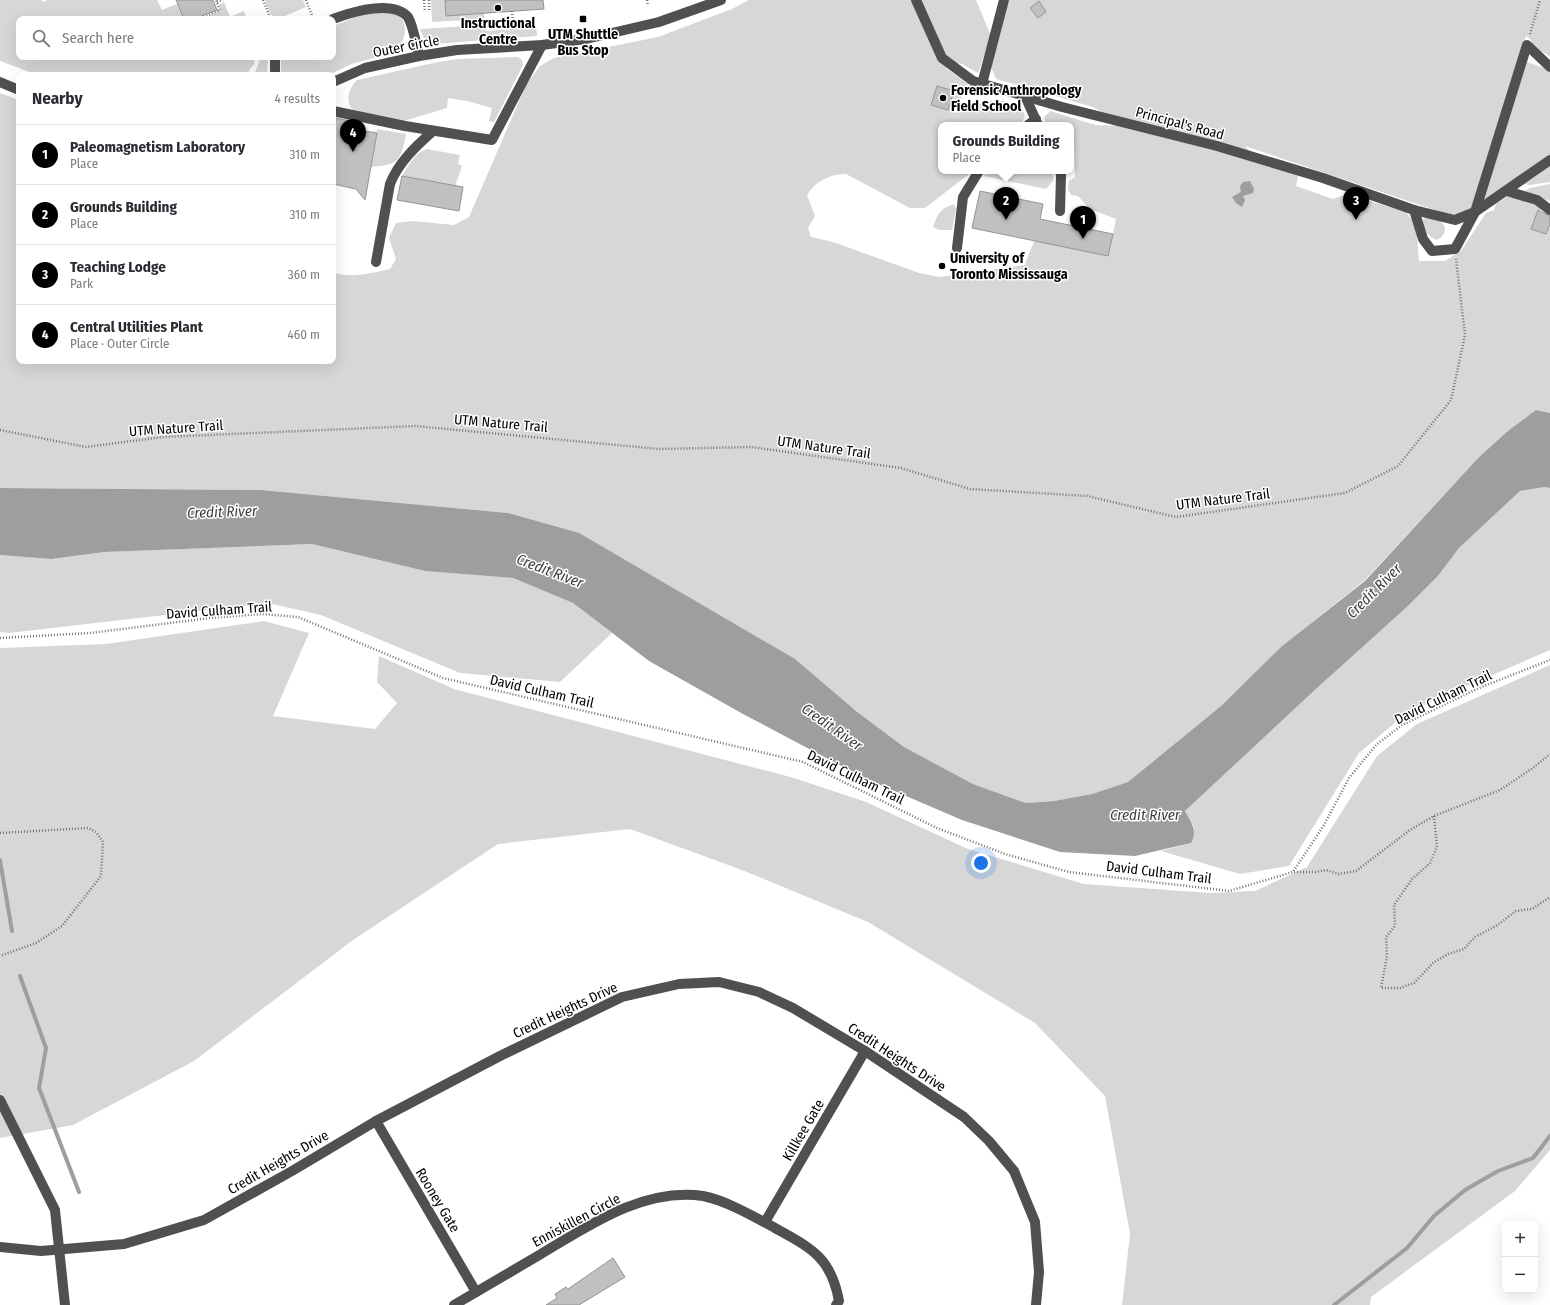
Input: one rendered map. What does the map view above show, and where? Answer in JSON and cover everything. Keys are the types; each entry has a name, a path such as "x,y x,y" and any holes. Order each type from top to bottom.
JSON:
{"street":[{"name":"Outer Circle","path":"336,81 365,68 419,56 457,50 542,45 586,39 631,30 684,14 721,0"},
{"name":"Principal's Road","path":"916,0 942,58 973,81 1217,146 1323,178 1414,210 1455,220 1475,212 1550,160"},
{"path":"982,84 1004,0"},
{"path":"336,18 378,2 388,1 400,6 408,17 419,56"},
{"path":"336,113 433,131 492,140 542,45"},
{"path":"1414,210 1423,239 1432,251 1455,249 1475,212 1526,45 1550,67"},
{"path":"275,60 275,72"},
{"path":"0,82 16,89"},
{"path":"1025,96 1034,122"},
{"path":"376,262 390,184 394,174 415,147 433,131"},
{"path":"957,248 964,197 977,174"},
{"path":"1060,211 1061,174"},
{"path":"1507,191 1537,200 1550,210"},
{"name":"Credit Heights Drive","path":"0,1247 41,1251 124,1244 204,1220 292,1172 376,1121 500,1056 622,997 679,984 719,982 759,992 793,1008 865,1051 964,1117 989,1141 1014,1171 1035,1222 1039,1272 1036,1305"},
{"name":"Killkee Gate","path":"765,1222 865,1051"},
{"path":"0,1100 55,1210 66,1305"},
{"name":"Rooney Gate","path":"376,1121 476,1292"},
{"name":"Enniskillen Circle","path":"454,1305 586,1227 632,1205 650,1200 677,1196 702,1196 718,1200 765,1222 809,1247 827,1265 836,1284 839,1301 836,1305"}],"path":[{"path":"205,16 220,10 217,1 223,0"},
{"path":"263,0 270,16"},
{"path":"306,0 312,16"},
{"path":"424,0 425,12"},
{"path":"428,0 429,11"},
{"path":"647,0 648,6"},
{"path":"1526,45 1540,0"},
{"path":"512,11 514,27"},
{"name":"UTM Nature Trail","path":"0,430 86,447 163,437 415,426 659,449 751,447 901,468 970,488 1087,496 1176,517 1345,493 1398,466 1451,400 1465,335 1455,249"},
{"name":"David Culham Trail","path":"0,638 90,633 209,618 262,614 298,617 443,678 803,762 937,828 1005,854 1069,872 1229,891 1293,872 1324,826 1349,778 1376,745 1402,725 1479,688 1550,660"},
{"path":"1293,872 1316,872 1326,870 1339,874 1356,871 1410,830 1434,816 1500,790 1534,768 1550,754"},
{"path":"1434,816 1437,847 1430,863 1412,879 1394,906 1395,926 1386,937 1387,956 1381,988 1400,988 1414,982 1434,963 1448,954 1464,949 1475,937 1496,926 1516,911 1532,909 1550,898"},
{"path":"0,832 88,828 96,832 103,842 101,876 62,926 36,943 0,956"}],"shaded area":[{"path":"0,0 42,0 43,2 48,0 157,0 162,10 177,4 183,16 16,16 16,60 255,60 254,64 248,72 30,72 0,61"},
{"path":"265,0 303,0 306,7 285,16 274,16 270,12"},
{"path":"431,0 445,0 446,16 484,13 484,19 432,22"},
{"name":"University of Toronto Mississauga","path":"749,0 976,0 991,36 978,73 962,64 940,60 947,69 968,84 954,112 990,101 1003,101 1022,108 1025,117 1022,122 938,122 938,174 969,174 925,208 910,208 846,174 835,175 824,179 814,186 807,195 815,216 808,228 811,237 833,242 919,273 939,277 1025,265 1037,231 1108,255 1116,219 1090,209 1078,196 1071,195 1068,190 1069,181 1075,177 1074,122 1045,122 1044,117 1050,111 1095,125 1126,126 1093,107 996,79 991,67 1009,0 1550,0 1550,57 1536,48 1532,44 1531,40 1526,36 1518,59 1550,70 1550,155 1498,193 1462,214 1451,214 1438,211 1245,146 1253,155 1298,176 1296,186 1333,199 1341,196 1356,197 1406,212 1415,224 1419,261 1445,261 1461,251 1486,213 1494,210 1496,204 1508,196 1527,200 1536,204 1541,211 1538,210 1531,228 1546,234 1550,224 1550,413 1536,410 1478,458 1365,580 1282,646 1221,706 1128,782 1092,794 1054,801 1026,803 973,784 904,747 856,711 508,513 261,490 0,488 0,93 16,99 16,364 336,364 336,273 347,275 369,274 390,269 396,259 389,238 396,223 412,221 454,225 469,217 526,85 540,66 554,58 658,37 732,9"},
{"path":"224,2 230,16 208,16 221,10 219,5"},
{"path":"382,7 394,12 403,20 405,29 404,38 394,50 386,54 352,64 335,72 281,72 281,60 336,60 336,25"},
{"path":"244,11 246,16 232,16"},
{"path":"485,25 486,31 536,27 537,36 435,44 423,37 420,29"},
{"path":"518,57 522,60 523,65 494,122 489,121 492,108 467,101 448,98 447,108 404,121 353,111 349,103 348,99 351,87 357,80 458,59"},
{"path":"260,60 268,60 267,72 255,72"},
{"path":"377,129 406,134 402,150 397,160 388,165 371,167"},
{"path":"427,149 460,155 458,164 462,166 455,186 402,176 415,156"},
{"path":"1550,164 1550,182 1530,185 1521,183"},
{"path":"985,174 1052,174 1054,180 1046,189 984,176"},
{"path":"1550,184 1550,201 1523,192 1530,188"},
{"path":"954,204 956,209 952,230 939,230 933,227 940,212"},
{"path":"1428,217 1440,221 1445,227 1445,232 1442,237 1437,240 1428,235 1424,229 1423,219"},
{"path":"1545,487 1550,488 1550,650 1409,711 1359,753 1289,866 1240,874 1161,851 1191,843 1194,826 1185,811 1317,688 1408,606 1438,576 1459,548 1520,491"},
{"path":"312,544 425,571 513,578 573,603 612,633 560,682 460,673 321,615 268,603 9,633 0,632 0,555 51,559 105,552"},
{"path":"264,621 309,633 273,716 375,729 397,703 377,682 379,656 454,689 794,778 866,802 968,849 1084,884 1210,893 1255,891 1307,867 1377,756 1417,724 1550,665 1550,1150 1515,1191 1371,1297 1370,1305 1122,1305 1130,1234 1105,1096 1035,1023 868,922 742,870 630,829 498,844 353,940 194,1061 73,1125 0,1138 0,648 106,644"}],"water":[{"path":"1250,181 1254,189 1253,193 1243,196 1245,200 1242,207 1236,203 1232,197 1241,192 1240,186 1243,182"},
{"name":"Credit River","path":"1536,410 1550,413 1550,488 1545,487 1520,491 1459,548 1438,576 1408,606 1317,688 1185,811 1194,830 1191,843 1135,856 1060,852 962,820 864,778 743,714 649,661 573,603 513,578 425,571 312,544 105,552 51,559 0,555 0,488 261,490 508,513 579,533 795,659 856,711 904,747 973,784 1026,803 1054,801 1092,794 1128,782 1221,706 1282,646 1365,581 1478,458 1508,431"}],"building":[{"path":"176,0 213,0 217,10 202,16 183,16"},
{"name":"Instructional Centre","path":"445,0 543,0 544,9 446,16"},
{"path":"1039,1 1046,12 1038,18 1030,8"},
{"name":"Forensic Anthropology Field School","path":"937,86 954,91 948,110 931,105"},
{"path":"336,118 360,123 358,130 377,133 365,200 356,189 336,185"},
{"path":"402,176 463,187 459,211 397,200"},
{"path":"980,191 1043,204 1040,219 1113,234 1108,256 972,228"},
{"path":"1538,210 1550,216 1550,224 1546,234 1531,229"},
{"path":"613,1258 625,1277 579,1305 546,1305 557,1298 555,1294 566,1287 568,1289"}],"waterway":[{"path":"0,860 12,931"},
{"path":"20,976 46,1048 39,1088 79,1192"},
{"path":"1334,1305 1407,1248 1434,1216 1465,1190 1498,1171 1533,1158 1550,1136"}],"place":[{"name":"Instructional Centre","path":"498,8"},
{"name":"UTM Shuttle Bus Stop","path":"583,19"},
{"name":"Forensic Anthropology Field School","path":"943,98"},
{"name":"Central Utilities Plant","path":"353,152"},
{"name":"Grounds Building","path":"1006,220"},
{"name":"Teaching Lodge","path":"1356,220"},
{"name":"Paleomagnetism Laboratory","path":"1083,239"},
{"name":"University of Toronto Mississauga","path":"942,266"}]}
